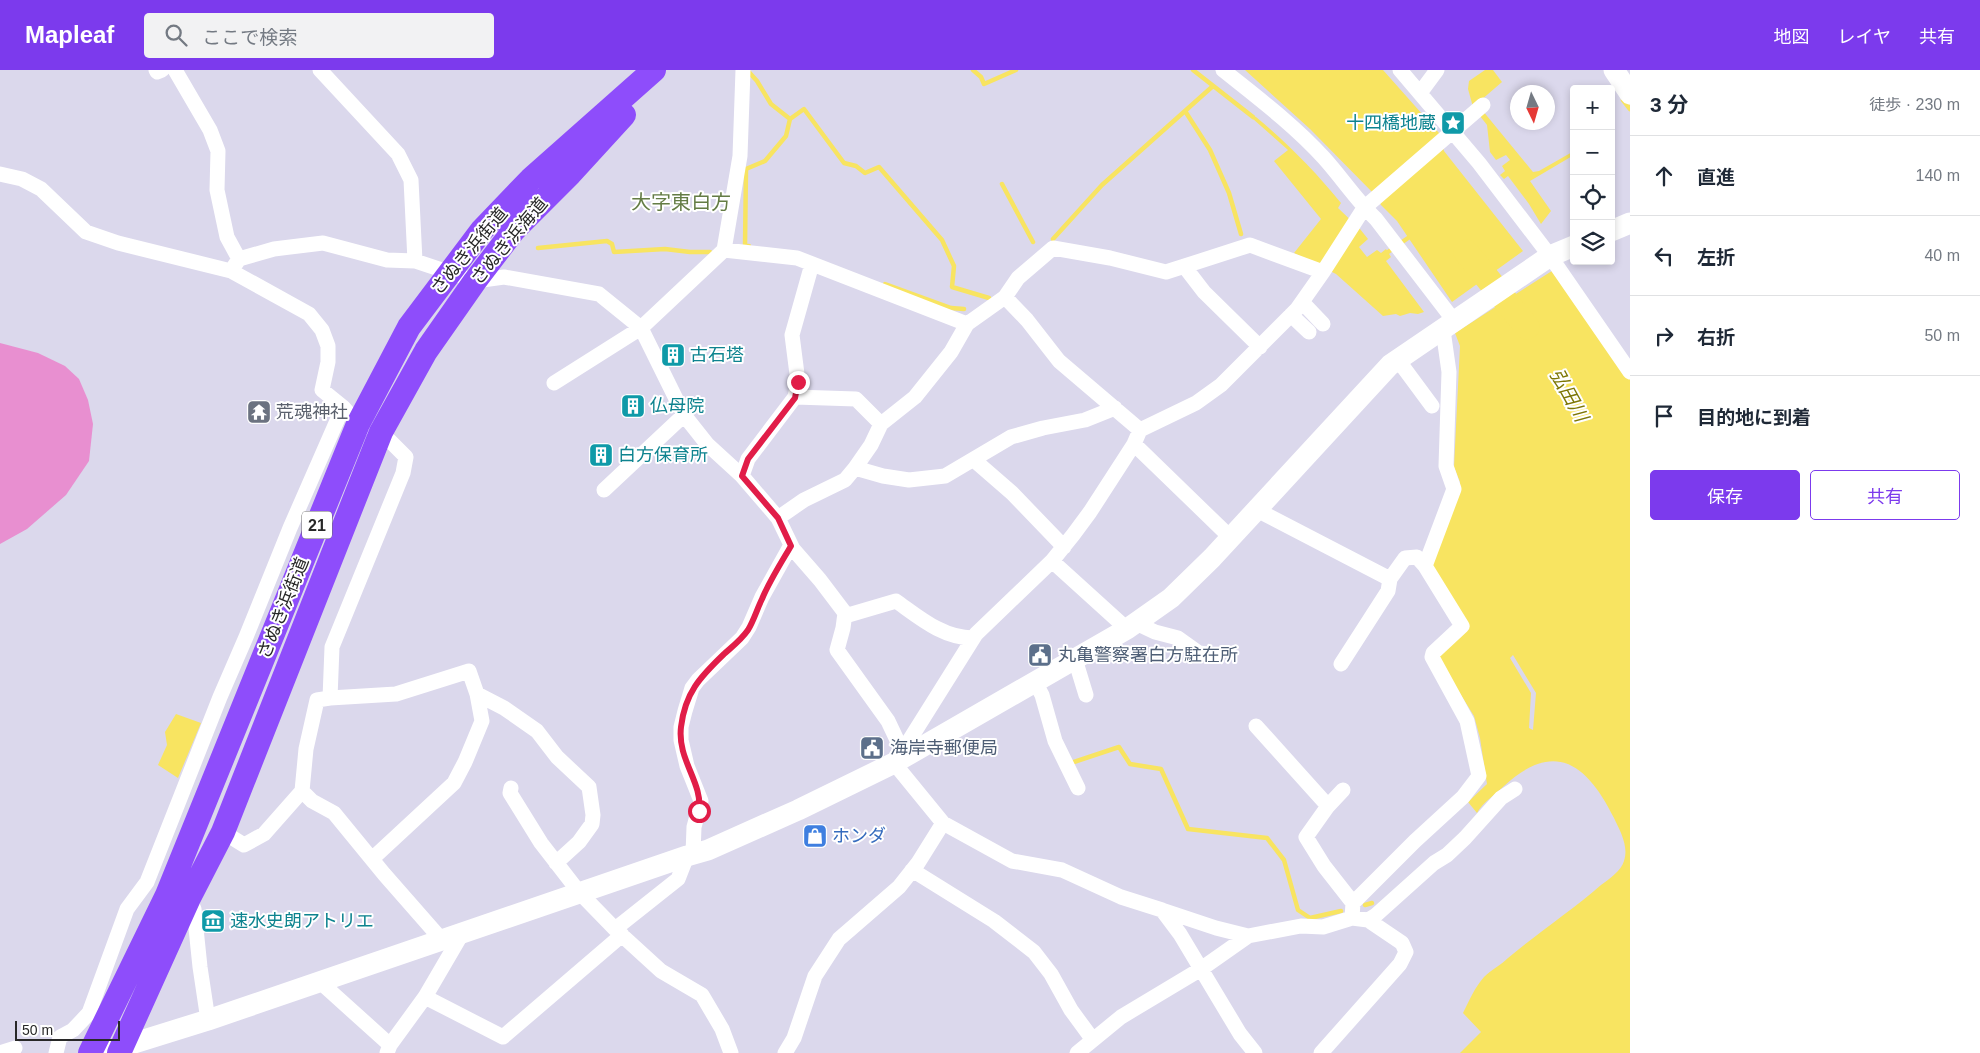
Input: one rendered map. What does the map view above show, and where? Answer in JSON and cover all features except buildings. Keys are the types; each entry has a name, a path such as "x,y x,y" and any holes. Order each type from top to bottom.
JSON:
{"main road":[{"name":"さぬき浜街道","path":"90,1053 166,894 350,416 409,327 482,230 531,179 654,70"},
{"name":"さぬき浜海道","path":"381,432 426,351 475,281 514,230 570,174 665,70"},
{"name":"さぬき浜街道","path":"114,1051 223,832 381,432"}],"street":[{"path":"156,70 157,72 162,70"},
{"path":"175,70 210,130 218,151 217,190 235,265"},
{"path":"320,70 398,154 407,171 411,180 415,261"},
{"path":"554,383 641,328 724,250 740,156 743,70"},
{"path":"1224,70 1302,137 1324,159 1397,246 1449,326 1446,466 1454,489 1425,566"},
{"path":"1400,70 1480,163 1546,259 1630,372"},
{"path":"1420,93 1437,70"},
{"path":"1614,70 1630,94"},
{"path":"899,760 973,638 1064,547 1090,512 1137,437 1196,403 1221,385 1302,302 1364,208 1483,105"},
{"path":"0,174 22,179 41,188 86,232 118,243 235,265 309,314 322,330 328,346 328,362 322,390 350,416 381,432 406,457 403,473 332,647 330,698"},
{"path":"1615,229 1630,223"},
{"path":"235,265 274,249 323,243 387,260 415,261 475,281 504,277 599,294 641,328 684,415 707,444 742,476 778,518 791,546 845,613 837,650 888,721 899,760 943,823 1012,861 1062,870 1121,897 1208,926 1248,936"},
{"path":"778,518 804,500 845,480 871,445 882,424 915,397 951,352 967,324 1005,297 1018,278 1053,248 1110,258 1166,272 1250,245 1323,272"},
{"path":"114,1051 579,892 708,850 798,810 899,760 1131,626 1170,598 1231,538 1390,365 1546,259 1570,248"},
{"path":"724,250 797,258 967,324"},
{"path":"742,476 748,459 795,398 798,382 792,335 812,264"},
{"path":"1184,266 1204,292 1260,347"},
{"path":"1005,297 1027,320 1058,361 1115,408 1137,437 1231,538"},
{"path":"1302,302 1323,324"},
{"path":"1291,315 1309,332"},
{"path":"1398,360 1432,406"},
{"path":"795,398 856,399 882,424"},
{"path":"855,468 883,476 909,480 945,476 1011,437 1043,428 1085,420 1115,408"},
{"path":"604,490 684,415"},
{"path":"56,1053 60,1037 73,1030 89,1013 127,910 147,882 220,697 294,519 350,416"},
{"path":"974,460 1012,493 1064,547"},
{"path":"1257,510 1390,579"},
{"path":"425,998 503,1037 678,879 690,855 694,827 701,801 687,766 681,740 681,727 692,688 742,638 762,597 791,546"},
{"path":"1076,1053 1121,1017 1201,969 1248,936 1301,926 1323,927 1352,910 1415,841 1463,797 1479,776 1467,721 1432,657 1433,652 1462,626 1425,566 1417,557 1404,558 1390,579 1388,591 1341,664"},
{"path":"1052,561 1131,626 1178,638 1199,653 1215,655"},
{"path":"845,616 896,601 939,630 957,636 973,638"},
{"path":"1075,659 1086,695"},
{"path":"223,832 244,846 264,834 302,791 306,749 317,700 396,694 469,671 477,694 482,721 465,762 454,783 372,859"},
{"path":"1035,682 1042,695 1055,741 1078,788"},
{"path":"477,694 504,708 537,731 557,757 589,787 593,815 592,824 579,842 556,863"},
{"path":"1256,726 1328,806"},
{"path":"511,788 510,793 518,807 556,863 579,892 618,932 661,971 688,985 702,995 722,1029 731,1053"},
{"path":"1368,920 1376,915 1434,862 1447,854 1465,838 1501,798 1515,789"},
{"path":"1321,1053 1400,964 1406,952 1402,942 1352,910 1306,837 1328,806 1343,790"},
{"path":"302,791 312,801 334,813 441,939"},
{"path":"785,1053 794,1038 815,976 839,939 899,886 943,823"},
{"path":"912,870 994,921 1034,952 1051,974 1071,1010 1093,1040"},
{"path":"189,898 194,909 208,1020"},
{"path":"1162,910 1180,934 1240,1034 1255,1053"},
{"path":"319,981 389,1049 425,998 462,932"},
{"path":"0,1053 15,1048"}],"shaded area":[{"path":"0,343 38,353 65,366 79,379 88,400 93,424 89,461 66,495 27,529 0,544"}],"water":[{"path":"1245,70 1383,70 1439,133 1444,151 1523,251 1452,302 1397,221 1381,205 1376,196 1310,129"},
{"path":"1485,70 1493,70 1502,82 1480,101 1478,105 1533,172 1539,171 1570,153 1570,157 1530,181 1551,211 1541,224 1508,176 1504,179 1500,175 1505,171 1502,166 1510,160 1506,155 1496,160 1490,152 1487,125 1473,107 1468,89 1469,81"},
{"path":"1253,117 1256,117 1290,147 1341,203 1338,208 1368,239 1359,247 1367,257 1377,250 1381,253 1386,249 1391,257 1386,261 1424,312 1400,316 1396,314 1383,316 1336,274 1294,253 1321,219 1274,161 1288,150"},
{"path":"1555,269 1630,377 1630,1053 1460,1053 1481,1032 1463,1013 1472,994 1484,977 1614,874 1624,861 1625,844 1604,799 1581,772 1568,764 1554,761 1539,764 1522,772 1486,802 1477,813 1468,802 1487,784 1480,738 1474,716 1438,658 1466,629 1432,566 1459,490 1460,482 1454,467 1460,346 1455,333","holes":["1513,655 1536,693 1533,730 1529,728 1531,693 1510,658"]},
{"path":"176,714 201,723 178,778 158,765 167,745 165,732"}],"waterway":[{"path":"747,70 757,81 771,104 790,119 804,109 844,163 856,166 865,173 879,167 942,240 954,266 952,287 989,298"},
{"path":"973,70 981,77 984,84 1016,70"},
{"path":"1193,70 1253,117"},
{"path":"1053,239 1102,185 1213,86"},
{"path":"1623,100 1630,109"},
{"path":"1185,111 1210,150 1229,193 1241,234"},
{"path":"749,246 745,246 746,169 765,161 786,136 790,119"},
{"path":"1002,184 1033,242"},
{"path":"1388,252 1408,238"},
{"path":"538,248 607,241 612,244 614,252 665,249 710,252"},
{"name":"弘田川","path":"1466,252 1527,327"},
{"path":"885,284 951,308 964,309"},
{"path":"1074,762 1119,747 1130,764 1161,769 1188,829 1267,838 1284,860 1298,910 1310,918 1341,911"},
{"path":"1365,905 1372,903"}],"place":[{"name":"十四橋地蔵","path":"1453,123"},
{"name":"古石塔","path":"673,355"},
{"name":"仏母院","path":"633,406"},
{"name":"荒魂神社","path":"259,412"},
{"name":"白方保育所","path":"601,455"},
{"name":"丸亀警察署白方駐在所","path":"1040,655"},
{"name":"海岸寺郵便局","path":"872,748"},
{"name":"ホンダ","path":"815,836"},
{"name":"速水史朗アトリエ","path":"213,921"}],"district":[{"name":"大字東白方","path":"681,202"}],"route":[{"path":"699,811 701,801 687,766 681,740 681,727 692,688 742,638 762,597 791,546 778,518 742,476 748,459 795,398 798,382"}]}
